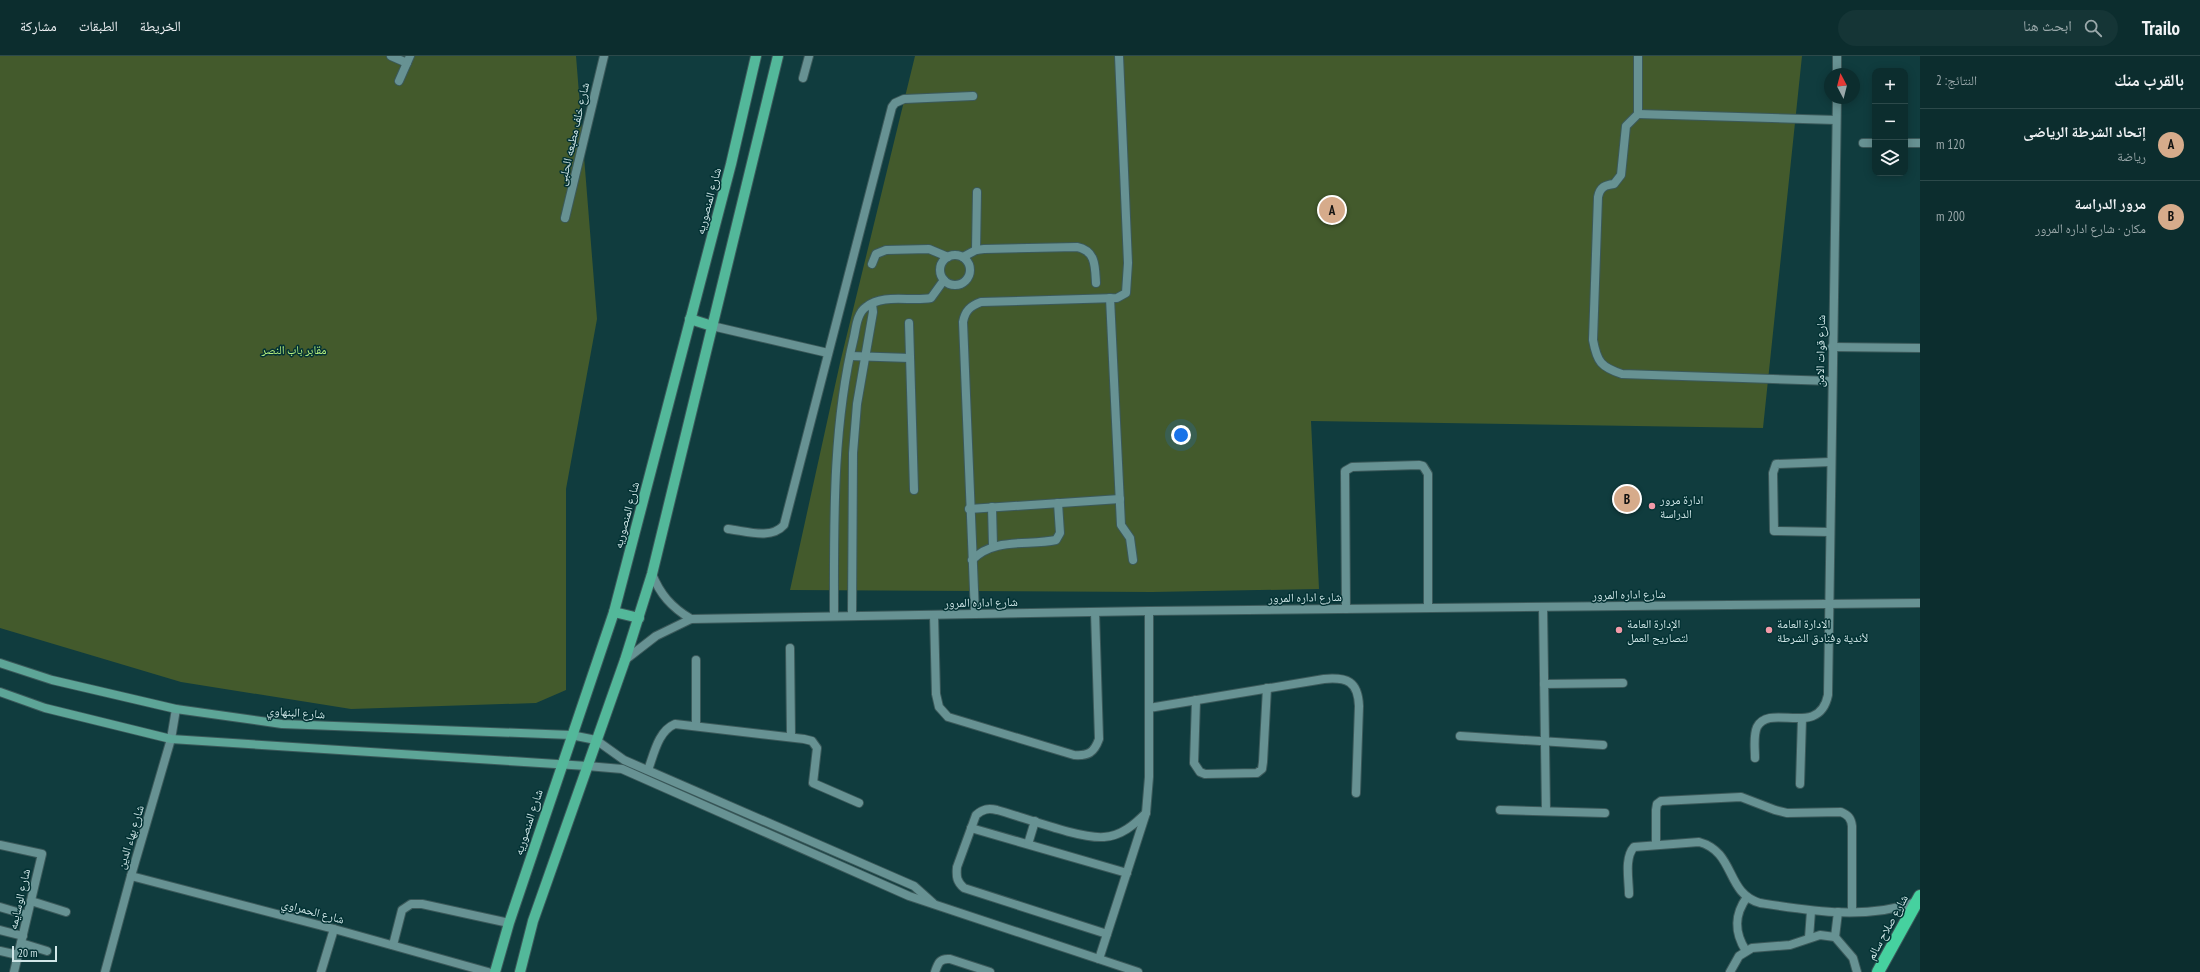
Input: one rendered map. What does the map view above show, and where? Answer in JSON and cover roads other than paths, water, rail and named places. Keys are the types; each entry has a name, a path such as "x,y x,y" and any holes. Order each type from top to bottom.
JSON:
{"highway":[{"name":"شارع صلاح سالم","path":"1878,972 1918,899"}],"main road":[{"name":"شارع المنصوريه","path":"495,972 508,923 614,612 729,172 756,56"},
{"path":"520,972 533,921 625,660 652,574 778,56"},
{"path":"690,320 712,326"},
{"path":"614,612 639,618"},
{"name":"شارع البنهاوي","path":"0,662 52,680 176,709 282,724 571,735 596,740"},
{"path":"0,692 44,708 171,739 587,766"}],"street":[{"path":"391,56 408,59 399,81"},
{"name":"شارع خلف مطبعه الحلبى","path":"565,218 604,56"},
{"path":"803,78 809,56"},
{"path":"975,614 969,509 962,322 968,309 981,302 1110,298 1122,296 1126,293 1128,287 1119,56"},
{"path":"1638,56 1638,114"},
{"path":"1837,56 1837,68"},
{"path":"728,529 768,534 775,532 784,525 892,107 895,103 904,99 973,96"},
{"name":"شارع قوات الامن","path":"1755,758 1755,735 1758,726 1765,719 1812,717 1820,712 1826,704 1828,695 1828,604 1836,104"},
{"path":"1832,381 1622,374 1607,369 1596,357 1593,340 1599,191 1603,187 1614,184 1619,180 1621,175 1626,126 1631,118 1638,114 1836,120"},
{"path":"1863,143 1872,143"},
{"path":"1908,143 1920,143"},
{"path":"976,250 977,192"},
{"path":"963,257 970,268 970,274 967,280 955,285 944,280 940,274 940,267 943,261 948,257 955,255 963,257 976,250 1084,248 1093,258 1096,283"},
{"path":"872,264 876,254 886,250 929,249 948,257"},
{"path":"834,616 834,501 843,404 850,356 859,317 866,306 884,300 931,298 944,280"},
{"path":"1110,298 1121,528 1130,538 1132,560"},
{"path":"852,615 853,453 857,404 873,312 872,304"},
{"path":"909,323 914,490"},
{"path":"712,326 828,354"},
{"path":"1832,347 1920,348"},
{"path":"850,356 910,358"},
{"path":"1829,532 1774,531 1772,473 1776,464 1830,462"},
{"path":"1346,609 1345,471 1352,467 1419,465 1423,466 1428,474 1428,608"},
{"path":"969,509 1120,499"},
{"path":"972,560 981,552 993,546 1056,540 1060,533 1058,503"},
{"path":"992,507 993,546"},
{"path":"652,574 666,601 677,611 691,619"},
{"name":"شارع اداره المرور","path":"625,660 656,636 691,619 1149,611 1920,603"},
{"path":"1543,607 1546,811"},
{"path":"1099,959 1146,813 1149,777 1149,611"},
{"path":"934,615 936,694 939,707 948,717 1074,755 1085,756 1095,750 1099,739 1094,612"},
{"path":"790,648 791,737"},
{"path":"696,660 696,726"},
{"path":"1149,708 1330,678 1337,678 1350,682 1358,692 1359,706 1356,794"},
{"path":"1544,684 1623,683"},
{"path":"1196,700 1194,763 1196,768 1205,774 1257,773 1262,768 1263,762 1267,688"},
{"name":"شارع بهاء الدين","path":"106,972 131,876 171,739 176,709"},
{"path":"1800,784 1802,718"},
{"path":"648,770 663,733 668,727 675,724 791,737 812,741 817,748 812,780 815,785 859,803"},
{"path":"1460,736 1603,745"},
{"path":"596,740 624,760 902,880 925,893 933,903"},
{"path":"587,766 622,769 909,896 1138,972"},
{"path":"1656,844 1657,804 1666,800 1741,797 1787,813 1841,812 1847,815 1851,820 1852,826 1852,912"},
{"path":"1107,934 964,888 959,883 956,875 971,828 976,815 982,810 990,808 1088,836 1104,837 1120,833 1134,825 1146,813"},
{"path":"1500,810 1605,813"},
{"path":"1028,844 1036,821"},
{"path":"971,828 1127,873"},
{"path":"1629,894 1629,852 1634,847 1656,844 1699,842 1709,844 1718,851 1741,892 1746,897 1760,903 1811,911 1852,912 1891,910 1918,899"},
{"name":"شارع الوسايمه","path":"0,846 42,854 14,972"},
{"name":"شارع الحمراوي","path":"131,876 334,929 488,972"},
{"path":"1746,897 1740,907 1736,924 1739,941 1746,951"},
{"path":"31,901 66,912"},
{"path":"392,945 402,910 411,904 422,904 508,923"},
{"path":"0,907 27,915"},
{"path":"1809,938 1811,911"},
{"path":"1838,912 1836,937 1853,958 1857,972"},
{"path":"321,972 334,929"},
{"path":"0,930 47,951"},
{"path":"1730,972 1739,956 1746,951 1759,947 1790,945 1820,935 1836,937"},
{"path":"0,951 18,956"},
{"path":"935,972 939,962 944,958 990,972"}],"place":[{"name":"إتحاد الشرطة الرياضى","path":"1332,210"},
{"name":"مرور الدراسة","path":"1627,499"},
{"name":"ادارة مرور الدراسة","path":"1652,506"},
{"name":"الإدارة العامة لتصاريح العمل","path":"1619,630"},
{"name":"الادارة العامة لأندية وفنادق الشرطة","path":"1769,630"}],"park label":[{"name":"مقابر باب النصر","path":"294,349"}]}
